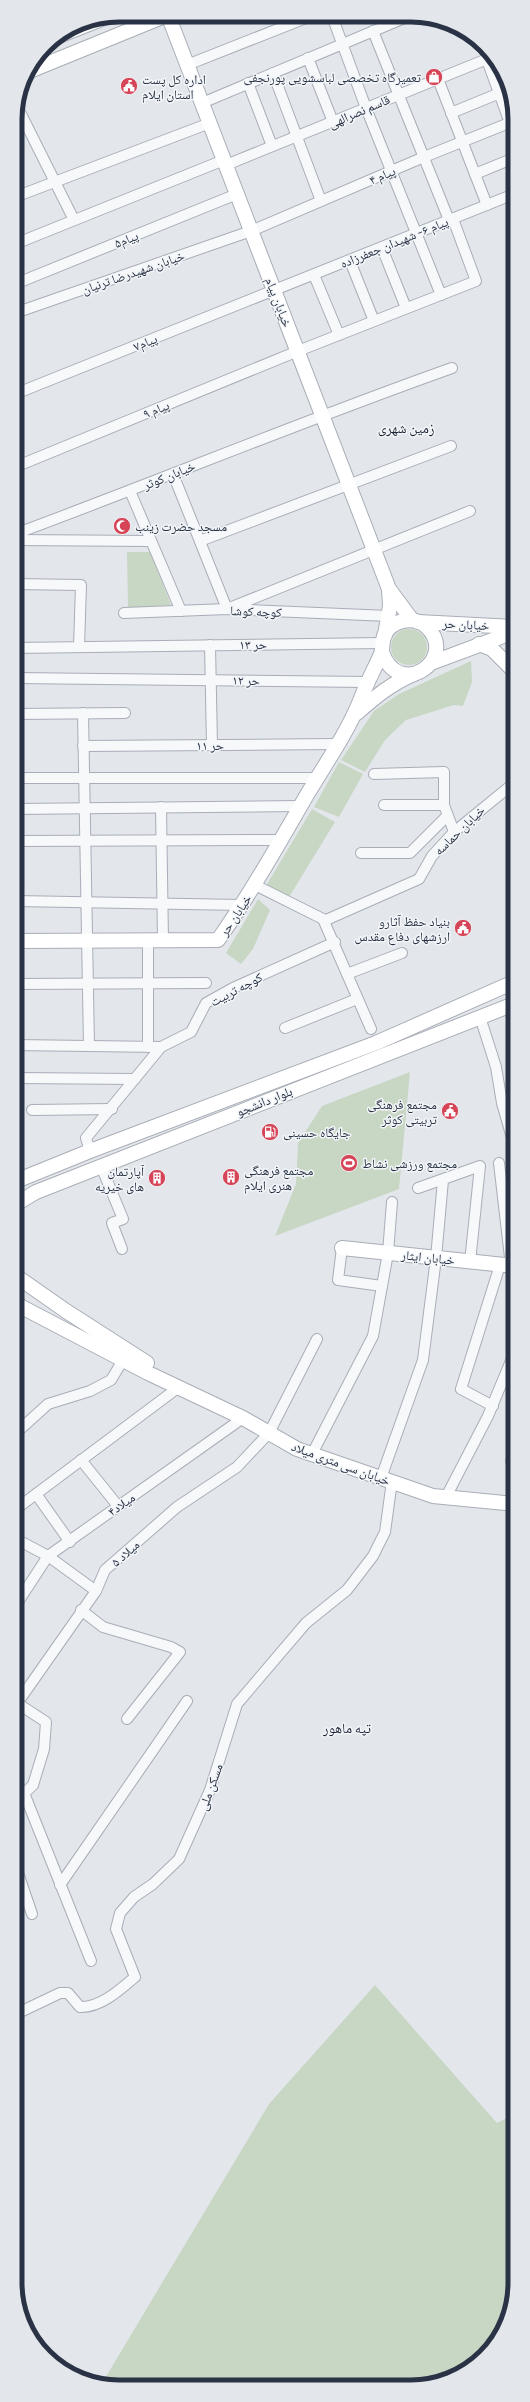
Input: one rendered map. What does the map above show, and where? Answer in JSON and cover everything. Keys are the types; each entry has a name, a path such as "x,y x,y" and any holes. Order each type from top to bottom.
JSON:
{"street":[{"path":"36,68 150,22"},
{"name":"خیابان پیام","path":"170,22 390,588 416,621"},
{"path":"187,66 296,22"},
{"path":"334,22 366,108 441,295"},
{"path":"202,102 395,22"},
{"path":"373,31 451,219"},
{"path":"308,58 333,122"},
{"name":"قاسم نصرالهی","path":"22,241 74,220 272,146 487,59"},
{"path":"492,65 507,104"},
{"path":"273,73 321,201"},
{"path":"438,79 487,205"},
{"path":"248,83 272,146"},
{"path":"451,113 503,92"},
{"path":"22,116 74,220"},
{"path":"22,194 210,123"},
{"name":"پیام ۴","path":"251,231 391,170 508,124"},
{"path":"475,174 508,160"},
{"name":"پیام۵","path":"22,281 237,194"},
{"name":"پیام ۶- شهیدان جعفرزاده","path":"274,291 508,196"},
{"name":"پیام ۹","path":"22,464 298,351 476,281 451,219"},
{"name":"خیابان شهیدرضا ترنیان","path":"22,311 251,231"},
{"path":"382,248 406,308"},
{"path":"350,261 374,321"},
{"path":"314,275 339,335"},
{"name":"پیام۷","path":"22,391 274,291"},
{"name":"خیابان کوثر","path":"22,531 174,474 322,414 452,368"},
{"path":"200,542 452,446"},
{"path":"174,474 227,610 470,511"},
{"path":"130,491 181,611"},
{"path":"22,540 150,541"},
{"path":"22,584 81,585 79,647"},
{"name":"خیابان پیام","path":"383,643 389,616 390,588"},
{"name":"کوچه کوشا","path":"124,613 227,610 389,616"},
{"path":"416,621 426,626 435,639 435,655 431,663 415,674 398,672 390,667 383,643 396,623 416,621"},
{"name":"خیابان حر","path":"416,621 508,627"},
{"name":"خیابان حر","path":"431,663 508,634"},
{"name":"۱۳ حر","path":"22,648 383,643"},
{"name":"خیابان حر","path":"22,941 218,940 255,885 354,716 383,643"},
{"path":"479,644 492,649 508,665"},
{"path":"210,645 212,745"},
{"name":"خیابان حر","path":"354,716 376,695 398,681 415,674"},
{"name":"حر ۱۲","path":"22,678 367,682"},
{"path":"22,714 125,713"},
{"path":"83,714 89,1046"},
{"name":"حر ۱۱","path":"83,746 337,744"},
{"path":"374,774 444,772 444,805 454,832"},
{"path":"22,778 317,778"},
{"name":"خیابان حماسه","path":"323,919 326,920 419,879 432,856 454,832 508,788"},
{"path":"384,805 444,805"},
{"path":"22,809 301,806"},
{"path":"161,807 163,940"},
{"path":"361,853 410,853 447,816"},
{"path":"22,841 281,840"},
{"path":"255,885 323,919 335,942 357,999 372,1029"},
{"path":"22,902 163,902 242,905"},
{"path":"148,940 148,1047"},
{"name":"کوچه تربیت","path":"90,1151 86,1138 112,1109 161,1047 191,1032 206,1003 233,988 335,942"},
{"path":"347,974 402,953"},
{"path":"22,984 206,983"},
{"name":"بلوار دانشجو","path":"22,1179 90,1151 376,1043 508,985"},
{"path":"285,1028 357,999"},
{"name":"بلوار دانشجو","path":"22,1200 36,1192 101,1166 508,1006"},
{"path":"480,1017 496,1067 502,1104 508,1124"},
{"path":"22,1045 161,1047"},
{"path":"22,1078 135,1078"},
{"path":"32,1110 112,1109"},
{"path":"499,1163 508,1256"},
{"path":"101,1166 123,1219 112,1223 122,1249"},
{"path":"418,1188 480,1166 470,1262"},
{"path":"386,1480 423,1360 436,1258 443,1180"},
{"path":"312,1454 373,1336 388,1253 392,1202"},
{"path":"342,1248 338,1280 382,1286"},
{"name":"خیابان ایثار","path":"342,1248 508,1266"},
{"path":"492,1406 461,1389 508,1269"},
{"name":"خیابان سی متری میلاد","path":"22,1280 125,1356"},
{"name":"خیابان سی متری میلاد","path":"22,1306 125,1356 179,1387 243,1418 297,1449 434,1496 508,1503"},
{"name":"میلاد ۵","path":"22,1696 58,1648 81,1610 96,1591 106,1570 177,1507 237,1467 269,1433 317,1339"},
{"path":"22,1428 48,1404 90,1391 111,1380 125,1356"},
{"path":"446,1497 492,1406 508,1366"},
{"path":"22,1504 179,1387"},
{"name":"میلاد۴","path":"22,1596 48,1556 70,1542 118,1506 243,1418"},
{"path":"81,1460 118,1506"},
{"name":"مسکن ملی","path":"22,2011 60,1993 68,1993 80,2007 91,2008 122,1989 135,1976 116,1929 120,1913 134,1897 153,1884 179,1859 210,1790 237,1704 306,1623 347,1590 373,1556 385,1532 386,1480"},
{"path":"36,1494 70,1542"},
{"path":"22,1542 48,1556 96,1591"},
{"path":"81,1610 103,1627 171,1647 180,1652 127,1719"},
{"path":"60,1885 187,1701"},
{"path":"22,1708 46,1722 44,1749 34,1785 24,1793 91,1961"},
{"path":"22,1885 32,1914"}],"green space":[{"path":"127,552 150,552 171,605 128,608"},
{"path":"413,629 422,634 426,640 426,654 422,660 413,665 405,665 396,660 392,654 391,643 396,634 402,630"},
{"path":"471,661 472,682 463,706 454,705 406,720 385,740 365,772 341,760 374,711 399,694"},
{"path":"339,762 363,774 339,817 314,807"},
{"path":"312,809 335,822 289,897 266,886"},
{"path":"258,899 270,910 253,949 241,964 226,953"},
{"name":"مجتمع ورزشی نشاط","path":"410,1072 399,1189 275,1236 296,1184 298,1143 322,1106"},
{"path":"375,1985 497,2123 508,2118 508,2289 505,2308 501,2320 492,2337 480,2352 465,2364 448,2373 436,2377 411,2380 113,2380 105,2379 269,2104"}],"place":[{"name":"تعمیرگاه تخصصی لباسشویی پورنجفی","path":"434,77"},
{"name":"اداره کل پست استان ایلام","path":"129,86"},
{"name":"مسجد حضرت زینب","path":"122,526"},
{"name":"بنیاد حفظ آثارو ارزشهای دفاع مقدس","path":"463,928"},
{"name":"مجتمع فرهنگی تربیتی کوثر","path":"450,1111"},
{"name":"جایگاه حسینی","path":"270,1132"},
{"name":"مجتمع ورزشی نشاط","path":"349,1163"},
{"name":"مجتمع فرهنگی هنری ایلام","path":"231,1177"},
{"name":"آپارتمان های خیریه","path":"157,1178"}],"district":[{"name":"زمین شهری","path":"406,427"},
{"name":"تپه ماهور","path":"347,1727"}]}
